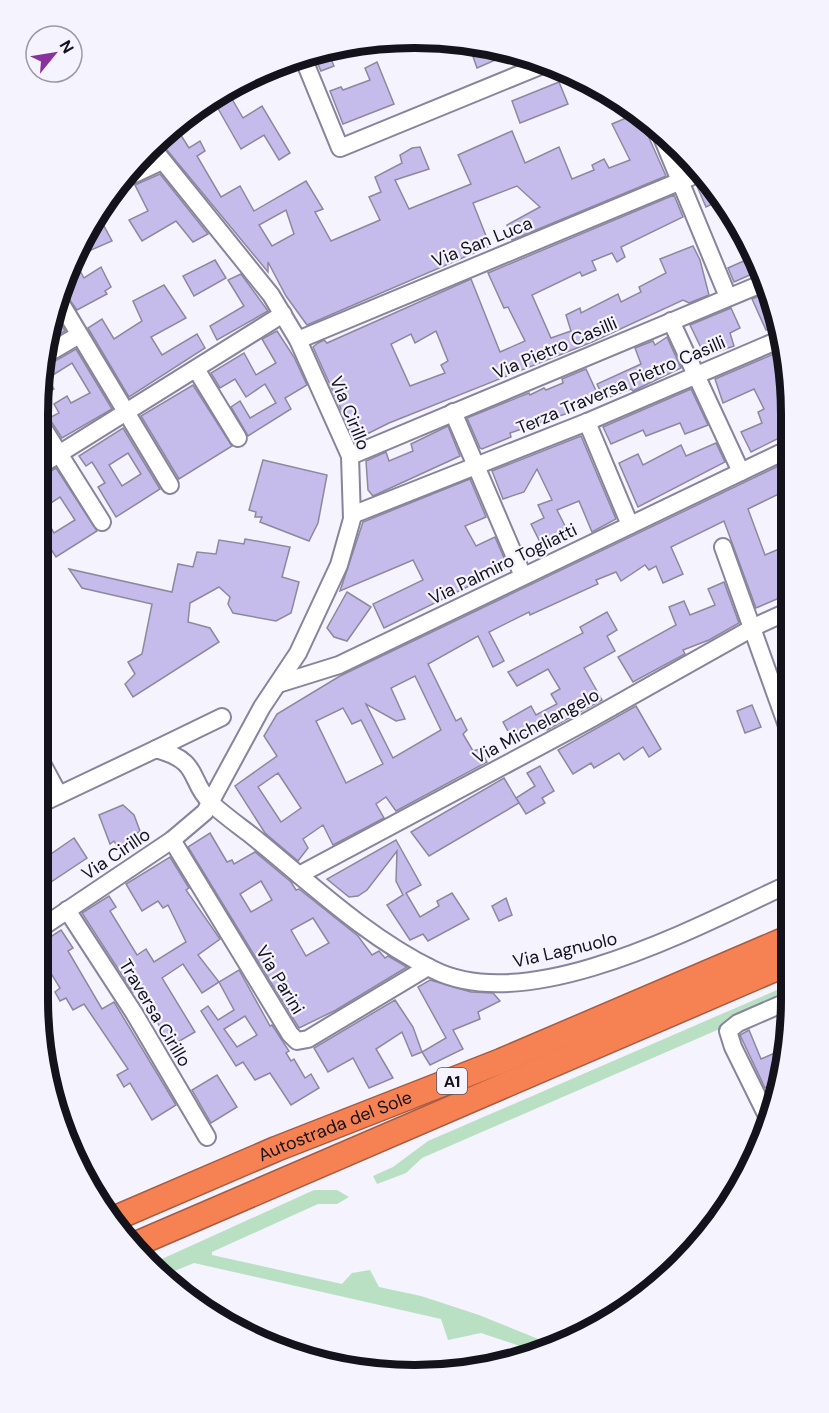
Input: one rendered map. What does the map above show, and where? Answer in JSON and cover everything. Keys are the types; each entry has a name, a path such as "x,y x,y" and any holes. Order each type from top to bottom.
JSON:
{"highway":[{"name":"Autostrada del Sole","path":"120,1216 276,1149 501,1061 781,941"},
{"name":"Autostrada del Sole","path":"141,1242 781,966"}],"street":[{"path":"306,64 340,148 535,68"},
{"path":"667,148 728,297"},
{"name":"Via Cirillo","path":"48,923 172,840 196,822 211,803 262,707 298,653 339,565 352,515 350,456 298,340 272,295 158,156"},
{"name":"Via San Luca","path":"298,340 692,176"},
{"name":"Via Pietro Casilli","path":"350,456 757,285"},
{"path":"64,308 170,484"},
{"path":"48,460 283,314"},
{"path":"671,321 741,472"},
{"path":"54,351 79,335"},
{"name":"Terza Traversa Pietro Casilli","path":"352,515 587,422 774,342"},
{"path":"196,369 238,438"},
{"path":"453,412 523,576"},
{"path":"587,422 630,525"},
{"path":"48,437 102,522"},
{"name":"Via Palmiro Togliatti","path":"278,684 339,665 781,453"},
{"path":"723,547 781,708"},
{"name":"Via Michelangelo","path":"299,875 781,615"},
{"path":"48,800 222,717"},
{"path":"156,749 171,753 184,762 194,772 211,803"},
{"path":"48,775 59,795"},
{"name":"Via Lagnuolo","path":"211,803 366,928 428,967 468,981 520,983 591,968 643,951 781,888"},
{"name":"Via Parini","path":"172,840 290,1034 297,1041 308,1039 428,967"},
{"name":"Traversa Cirillo","path":"67,910 134,1013 207,1137"},
{"path":"764,1110 732,1047 728,1031 738,1023 781,1004"}],"green space":[{"path":"781,988 781,1002 422,1158 406,1173 377,1184 373,1176 393,1167 428,1141"},
{"path":"314,1190 337,1190 349,1197 337,1204 318,1204 212,1252 212,1255 342,1284 352,1273 370,1270 379,1287 421,1296 479,1315 544,1341 526,1348 481,1333 448,1340 441,1319 194,1263 171,1272 158,1261"}],"building":[{"path":"472,53 500,58 477,68"},
{"path":"330,58 334,66 321,71 316,61"},
{"path":"377,62 394,104 343,124 330,91 341,87 343,90 370,80 365,68"},
{"path":"559,82 568,104 520,123 512,101"},
{"path":"231,97 243,118 262,106 290,153 279,160 264,135 241,149 217,106"},
{"path":"628,117 646,130 666,176 512,240 507,225 540,207 517,186 473,203 490,246 307,325 286,296 268,262 268,272 164,147 180,133 189,148 200,141 205,151 197,156 221,197 240,186 254,211 306,181 323,209 315,212 331,241 380,220 369,197 381,192 375,177 402,163 400,155 412,148 420,147 429,169 395,180 409,209 471,184 458,155 512,131 525,163 559,147 572,179 594,170 592,165 604,159 609,168 630,160 612,124","holes":["286,210 294,234 272,246 259,225"]},
{"path":"160,174 208,234 193,242 176,221 142,241 129,220 148,211 135,185"},
{"path":"700,185 714,203 706,207 697,186"},
{"path":"674,195 683,217 621,247 625,257 617,262 612,253 592,261 596,270 582,276 580,272 532,295 551,338 571,331 566,315 580,308 581,313 618,294 621,302 641,292 639,287 666,273 660,259 693,246 700,260 709,295 689,303 683,300 592,342 389,423 355,440 313,347 324,340 327,343 471,279 500,352 525,341 508,307 504,308 488,273","holes":["436,331 448,361 441,365 445,373 410,386 391,344 411,334 415,343"]},
{"path":"102,223 112,241 86,252"},
{"path":"215,260 226,278 194,296 183,276"},
{"path":"747,260 753,274 734,282 728,268"},
{"path":"101,267 111,287 105,291 107,294 77,310 67,297 79,268 84,278"},
{"path":"241,274 268,311 217,340 210,326 244,306 228,280"},
{"path":"164,285 186,318 151,337 162,355 197,334 205,348 129,397 88,328 102,319 114,339 142,321 133,301"},
{"path":"761,295 771,328 766,330 752,299"},
{"path":"731,308 740,328 730,333 734,346 705,356 690,325"},
{"path":"60,322 65,331 57,336"},
{"path":"277,331 294,357 307,385 285,398 291,409 248,436 231,407 240,401 250,418 276,403 265,384 246,397 235,379 220,388 211,373 244,353 256,375 276,363 262,339"},
{"path":"667,337 681,368 633,391 631,389 604,399 597,384 641,364 635,348 653,341 655,345"},
{"path":"76,349 112,409 62,438 49,418 59,413 54,404 67,396 71,403 90,393 72,363 50,377 52,363"},
{"path":"776,353 780,391 781,437 751,452 741,432 762,423 758,412 764,409 754,389 723,403 715,379"},
{"path":"586,369 597,393 572,405 574,411 510,433 511,437 480,448 467,418 529,393 530,395 563,383 562,379"},
{"path":"50,381 54,389 49,392"},
{"path":"193,385 232,446 179,479 141,416"},
{"path":"691,389 708,425 685,434 680,423 646,436 643,430 611,444 603,427"},
{"path":"448,426 460,456 373,496 368,490 366,461 386,452 389,461 413,451 411,444"},
{"path":"123,428 160,489 116,517 98,487 105,483 92,462 86,466 79,456","holes":["128,453 141,474 122,486 109,465"]},
{"path":"581,436 616,519 592,532 579,501 557,510 569,534 542,546 531,524 544,518 538,505 552,500 537,469 524,492 503,499 492,471"},
{"path":"716,443 725,462 638,507 619,463 638,454 643,465 681,445 686,456"},
{"path":"263,460 327,475 318,523 309,541 260,522 262,517 255,517 256,512 249,510"},
{"path":"781,465 781,493 748,509 765,555 781,548 781,597 756,608 724,521 671,547 683,574 663,583 656,566 649,570 645,565 621,581 616,572 596,580 598,584 530,615 529,612 489,632 504,661 493,667 478,636 428,664 456,721 461,718 467,730 463,734 473,751 480,749 487,762 396,811 386,797 376,804 384,818 333,845 323,825 303,839 308,848 298,861 265,833 235,786 277,756 264,736 277,714 340,676","holes":["415,676 441,730 393,758 366,704 396,721 405,719 391,688","343,708 352,724 361,720 383,764 346,783 316,721","278,773 301,808 281,822 258,787"]},
{"path":"56,468 97,531 56,557 49,546 48,523 54,533 75,520 60,497 48,505 48,473"},
{"path":"470,479 486,517 465,526 476,546 495,537 508,567 384,628 373,604 423,580 413,560 340,591 363,522"},
{"path":"245,539 290,547 282,577 299,582 291,613 276,621 233,613 228,604 230,597 219,587 190,603 188,622 210,628 219,642 133,697 125,684 135,674 128,662 142,654 152,604 82,588 69,569 172,592 178,564 193,567 197,552 216,554 219,540 244,544"},
{"path":"724,582 739,623 709,640 683,650 685,654 633,682 618,657 676,625 669,607 684,601 690,615 715,605 708,589"},
{"path":"347,592 371,607 347,641 334,637 327,628"},
{"path":"607,612 617,630 607,636 615,651 584,668 602,700 547,730 545,726 515,744 503,722 531,706 536,715 557,704 551,694 560,689 548,669 517,686 508,672 583,633 580,627"},
{"path":"752,705 761,727 745,733 737,711"},
{"path":"636,706 661,749 649,757 643,747 624,760 619,753 594,768 591,763 573,774 558,750"},
{"path":"540,766 554,791 542,798 545,803 526,814 516,798 535,786 527,773"},
{"path":"504,778 519,803 429,856 411,832"},
{"path":"123,805 134,815 140,831 118,848 114,841 110,844 99,815"},
{"path":"210,833 227,862 232,860 234,864 255,852 291,882 296,890 299,889 358,936 372,955 379,951 385,958 388,956 407,967 336,1010 299,1028 188,847","holes":["261,881 272,900 251,912 240,894","313,918 329,943 306,956 291,930"]},
{"path":"74,838 87,858 48,884 48,856"},
{"path":"396,840 421,885 406,893 420,917 439,906 437,901 452,893 469,919 428,941 423,934 410,940 387,905 403,895 396,881 397,851 367,890 358,896 349,897 327,879"},
{"path":"170,857 189,888 186,890 220,939 198,955 219,982 202,993 183,964 162,978 195,1032 171,1046 138,989 133,992 82,913 109,896 116,907 110,911 137,955 146,949 154,962 186,942 168,905 163,908 158,901 142,911 126,884"},
{"path":"506,898 512,915 499,921 492,906"},
{"path":"61,930 73,948 68,951 102,1009 114,1002 176,1105 152,1120 130,1083 124,1087 117,1075 128,1069 84,1004 73,1010 66,998 60,1001 55,992 60,988 48,968 48,938"},
{"path":"239,970 270,1026 272,1025 289,1051 286,1053 291,1061 294,1059 305,1078 311,1074 319,1088 291,1105 270,1073 255,1080 243,1062 236,1066 201,1011 208,1006 218,1020 234,1010 219,982","holes":["245,1016 257,1035 237,1047 224,1029"]},
{"path":"430,980 471,992 493,993 500,1001 478,1012 480,1019 453,1030 463,1049 430,1065 422,1052 446,1038 418,987"},
{"path":"395,1000 413,1027 422,1052 412,1056 402,1032 376,1049 393,1078 369,1088 353,1058 328,1072 314,1048"},
{"path":"749,1030 761,1059 777,1052 771,1086 765,1088 740,1035"},
{"path":"217,1075 237,1107 211,1123 192,1090"}]}
